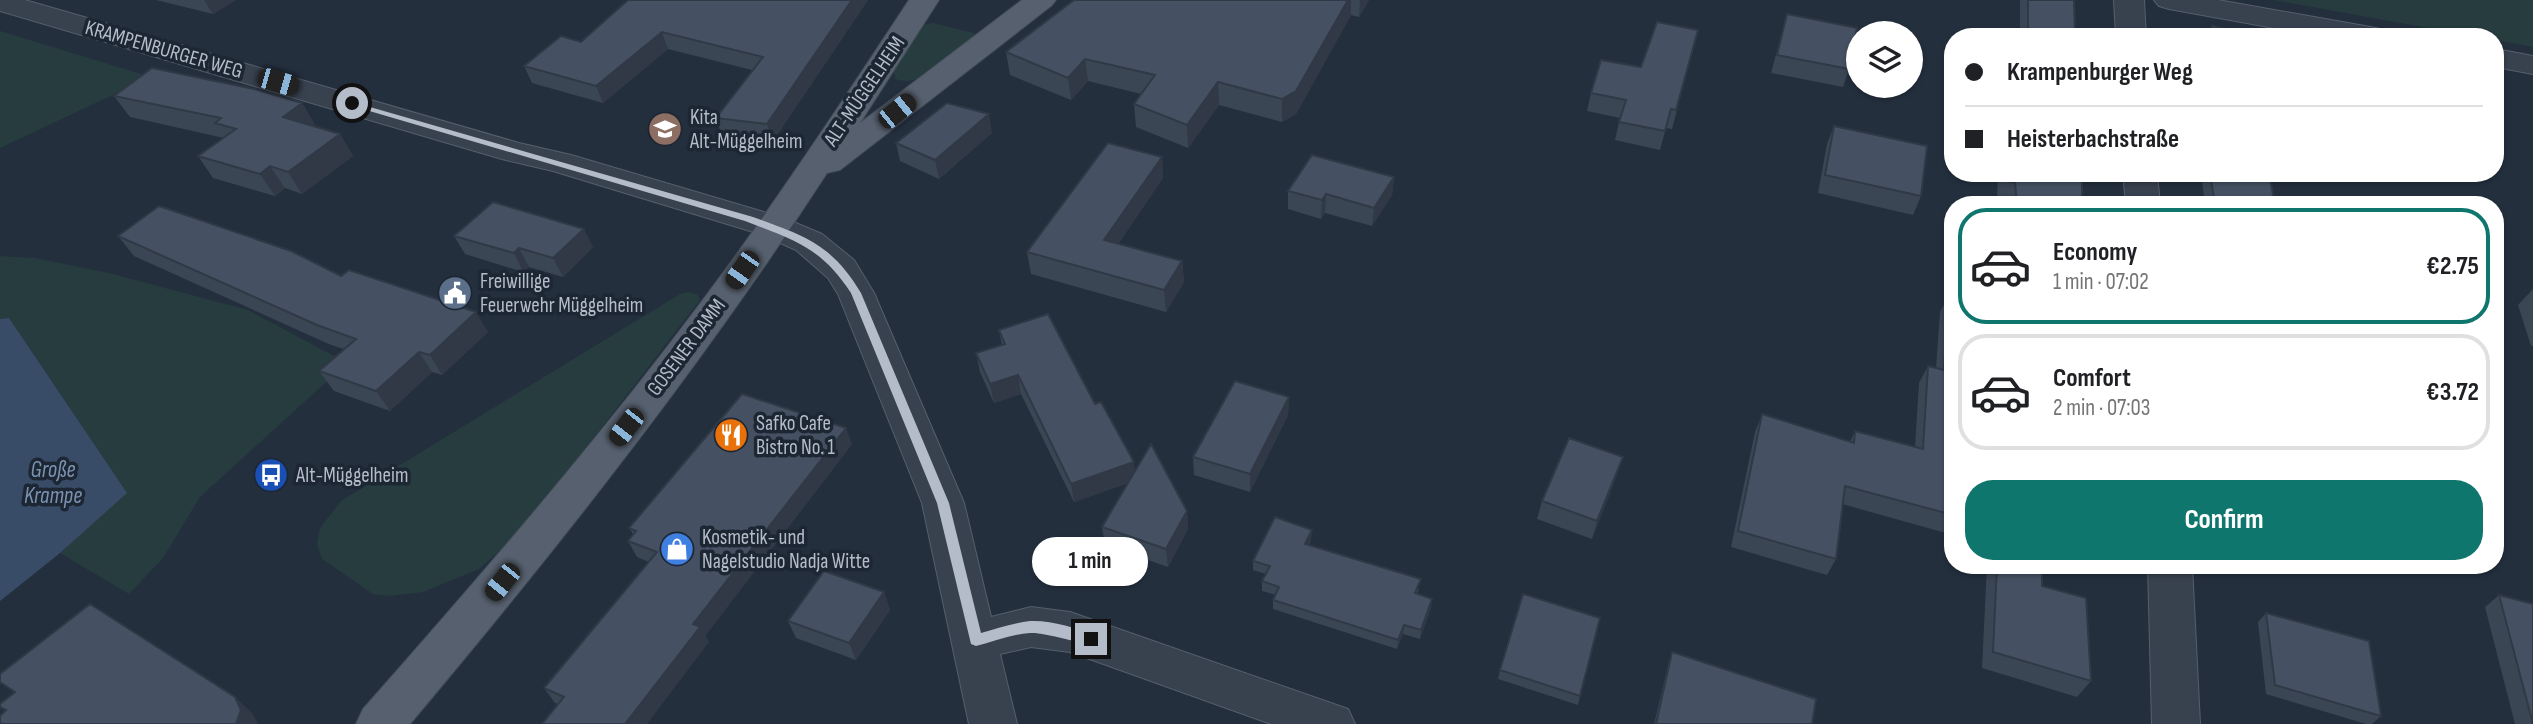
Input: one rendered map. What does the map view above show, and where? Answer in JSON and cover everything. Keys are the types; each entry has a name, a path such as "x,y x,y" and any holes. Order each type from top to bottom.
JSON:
{"main road":[{"name":"ALT-MÜGGELHEIM","path":"772,226 924,0"},
{"name":"ALT-MÜGGELHEIM","path":"804,182 1041,0"},
{"name":"GOSENER DAMM","path":"380,724 470,621 612,445 712,314 772,226"}],"street":[{"path":"2129,0 2131,28"},
{"path":"2169,0 2326,28"},
{"name":"KRAMPENBURGER WEG","path":"0,2 772,226 809,242 841,269 856,293 943,503 993,724"},
{"path":"2504,60 2533,65"},
{"path":"2171,574 2176,724"},
{"path":"976,640 1031,627 1070,632 1331,724"}],"green space":[{"path":"2274,0 2533,0 2533,47 2504,42 2504,28 2428,28"},
{"path":"933,23 977,36 940,68 929,74 907,81 896,79 893,71 923,25"},
{"path":"0,31 151,77 0,148"},
{"path":"0,256 35,258 109,273 248,310 347,363 200,497 163,558 129,594 60,553 126,492 9,318 0,319"},
{"path":"689,292 698,295 700,300 538,510 507,544 479,569 423,592 390,596 373,594 322,559 317,545 320,528 341,501 680,294"}],"water":[{"name":"Große Krampe","path":"9,318 127,493 60,553 0,601 0,319"}],"building":[{"path":"628,0 852,0 767,124 716,118 763,57 662,32 596,86 524,66 561,36 581,42"},
{"path":"1074,0 1348,0 1296,91 1282,99 1218,82 1187,125 1134,104 1155,75 1085,59 1068,78 1006,52"},
{"path":"2028,0 2074,0 2075,28 2028,28"},
{"path":"1787,14 1846,26 1846,68 1777,55"},
{"path":"1657,22 1698,30 1676,110 1671,109 1665,131 1619,122 1626,100 1591,93 1601,60 1641,67"},
{"path":"152,68 254,89 302,103 283,117 340,134 288,172 270,166 260,174 198,156 236,129 215,123 221,118 114,96"},
{"path":"947,103 989,114 935,160 896,143"},
{"path":"1834,126 1927,146 1921,196 1825,175"},
{"path":"1108,143 1162,157 1104,240 1182,261 1164,290 1027,252"},
{"path":"1312,155 1394,177 1374,208 1326,194 1322,200 1288,191"},
{"path":"2010,182 2082,182 2082,196 2016,196 2015,183"},
{"path":"2211,182 2271,182 2273,196 2214,196"},
{"path":"493,202 584,229 553,258 519,248 514,253 454,236"},
{"path":"159,206 291,251 341,276 349,270 476,312 430,355 419,352 376,391 319,371 356,339 317,325 118,236"},
{"path":"1048,314 1095,404 1101,402 1134,462 1071,484 1018,375 990,384 976,353 1005,344 999,330"},
{"path":"1928,366 1944,370 1944,513 1845,486 1836,559 1738,531 1762,414 1854,443 1855,431 1923,449"},
{"path":"1235,381 1289,397 1250,474 1193,457"},
{"path":"742,394 846,428 693,624 700,627 625,724 542,724 564,697 544,688 657,552 628,541 636,531 629,528"},
{"path":"1569,438 1623,457 1597,521 1542,501"},
{"path":"1151,444 1187,511 1166,549 1102,527"},
{"path":"1275,517 1312,530 1305,544 1421,579 1415,593 1432,599 1421,630 1404,625 1398,640 1273,600 1279,587 1262,581 1270,566 1253,561"},
{"path":"824,571 884,592 849,643 788,621"},
{"path":"1997,574 2042,574 2042,586 2086,598 2091,681 1993,652"},
{"path":"1523,594 1600,618 1580,696 1500,670"},
{"path":"2499,595 2533,604 2533,724"},
{"path":"90,604 235,697 241,710 236,724 0,723 0,716 6,710 0,707 0,704 15,692 0,682 0,674"},
{"path":"2266,613 2369,641 2381,716 2275,685"},
{"path":"1672,652 1816,699 1812,724 1656,724"}],"place":[{"name":"Kita Alt-Müggelheim","path":"665,129"},
{"name":"Freiwillige Feuerwehr Müggelheim","path":"455,293"},
{"name":"Safko Cafe Bistro No. 1","path":"731,435"},
{"name":"Alt-Müggelheim","path":"271,475"},
{"name":"Kosmetik- und Nagelstudio Nadja Witte","path":"677,549"}],"route":[{"path":"352,103 749,219 809,242 841,269 856,293 943,503 976,640 1031,627 1070,632 1091,639"}]}
